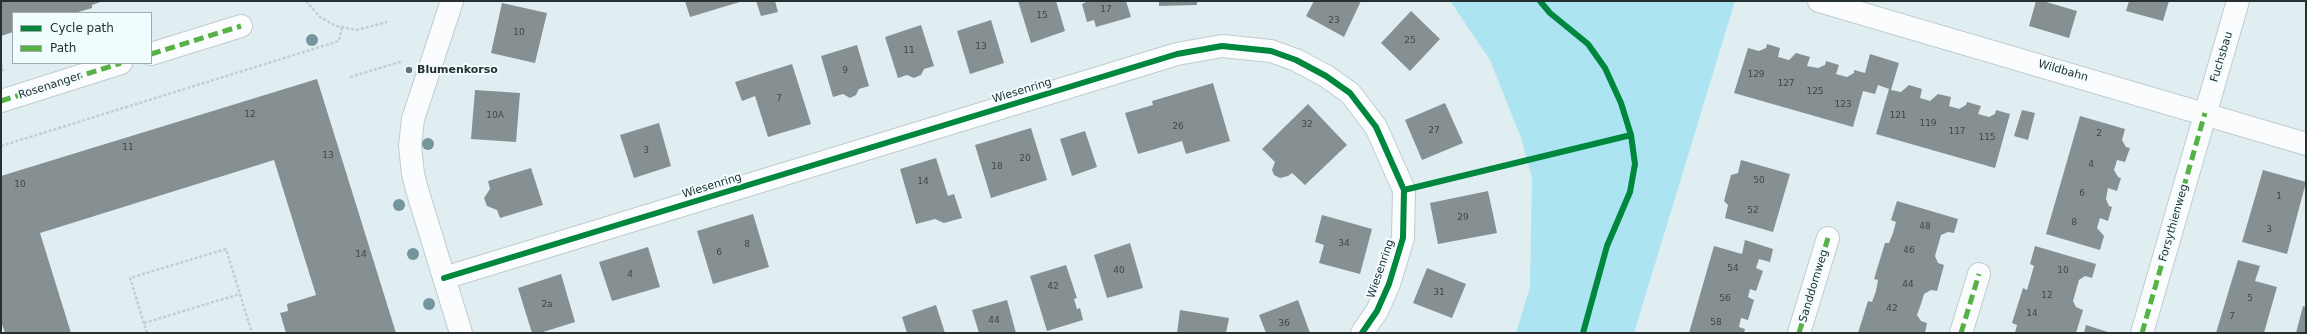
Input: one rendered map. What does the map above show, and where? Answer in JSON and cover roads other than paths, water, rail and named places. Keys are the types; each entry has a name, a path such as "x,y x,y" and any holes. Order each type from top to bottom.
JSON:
{"street":[{"path":"452,1 413,119 410,146 413,174 461,333"},
{"name":"Wildbahn","path":"1819,1 2205,113 2306,144"},
{"name":"Fuchsbau","path":"2205,113 2238,1"},
{"path":"152,54 241,26"},
{"name":"Wiesenring","path":"444,278 1177,54 1222,46 1271,51 1308,66 1326,76 1350,93 1376,127 1404,190 1403,238 1389,284 1377,311 1362,333"},
{"name":"Rosenanger","path":"1,101 118,64"},
{"name":"Forsythienweg","path":"2142,333 2205,113"},
{"name":"Sanddornweg","path":"1799,333 1828,238"},
{"path":"1961,333 1979,274"}],"place":[{"name":"Blumenkorso","path":"409,70"}]}
